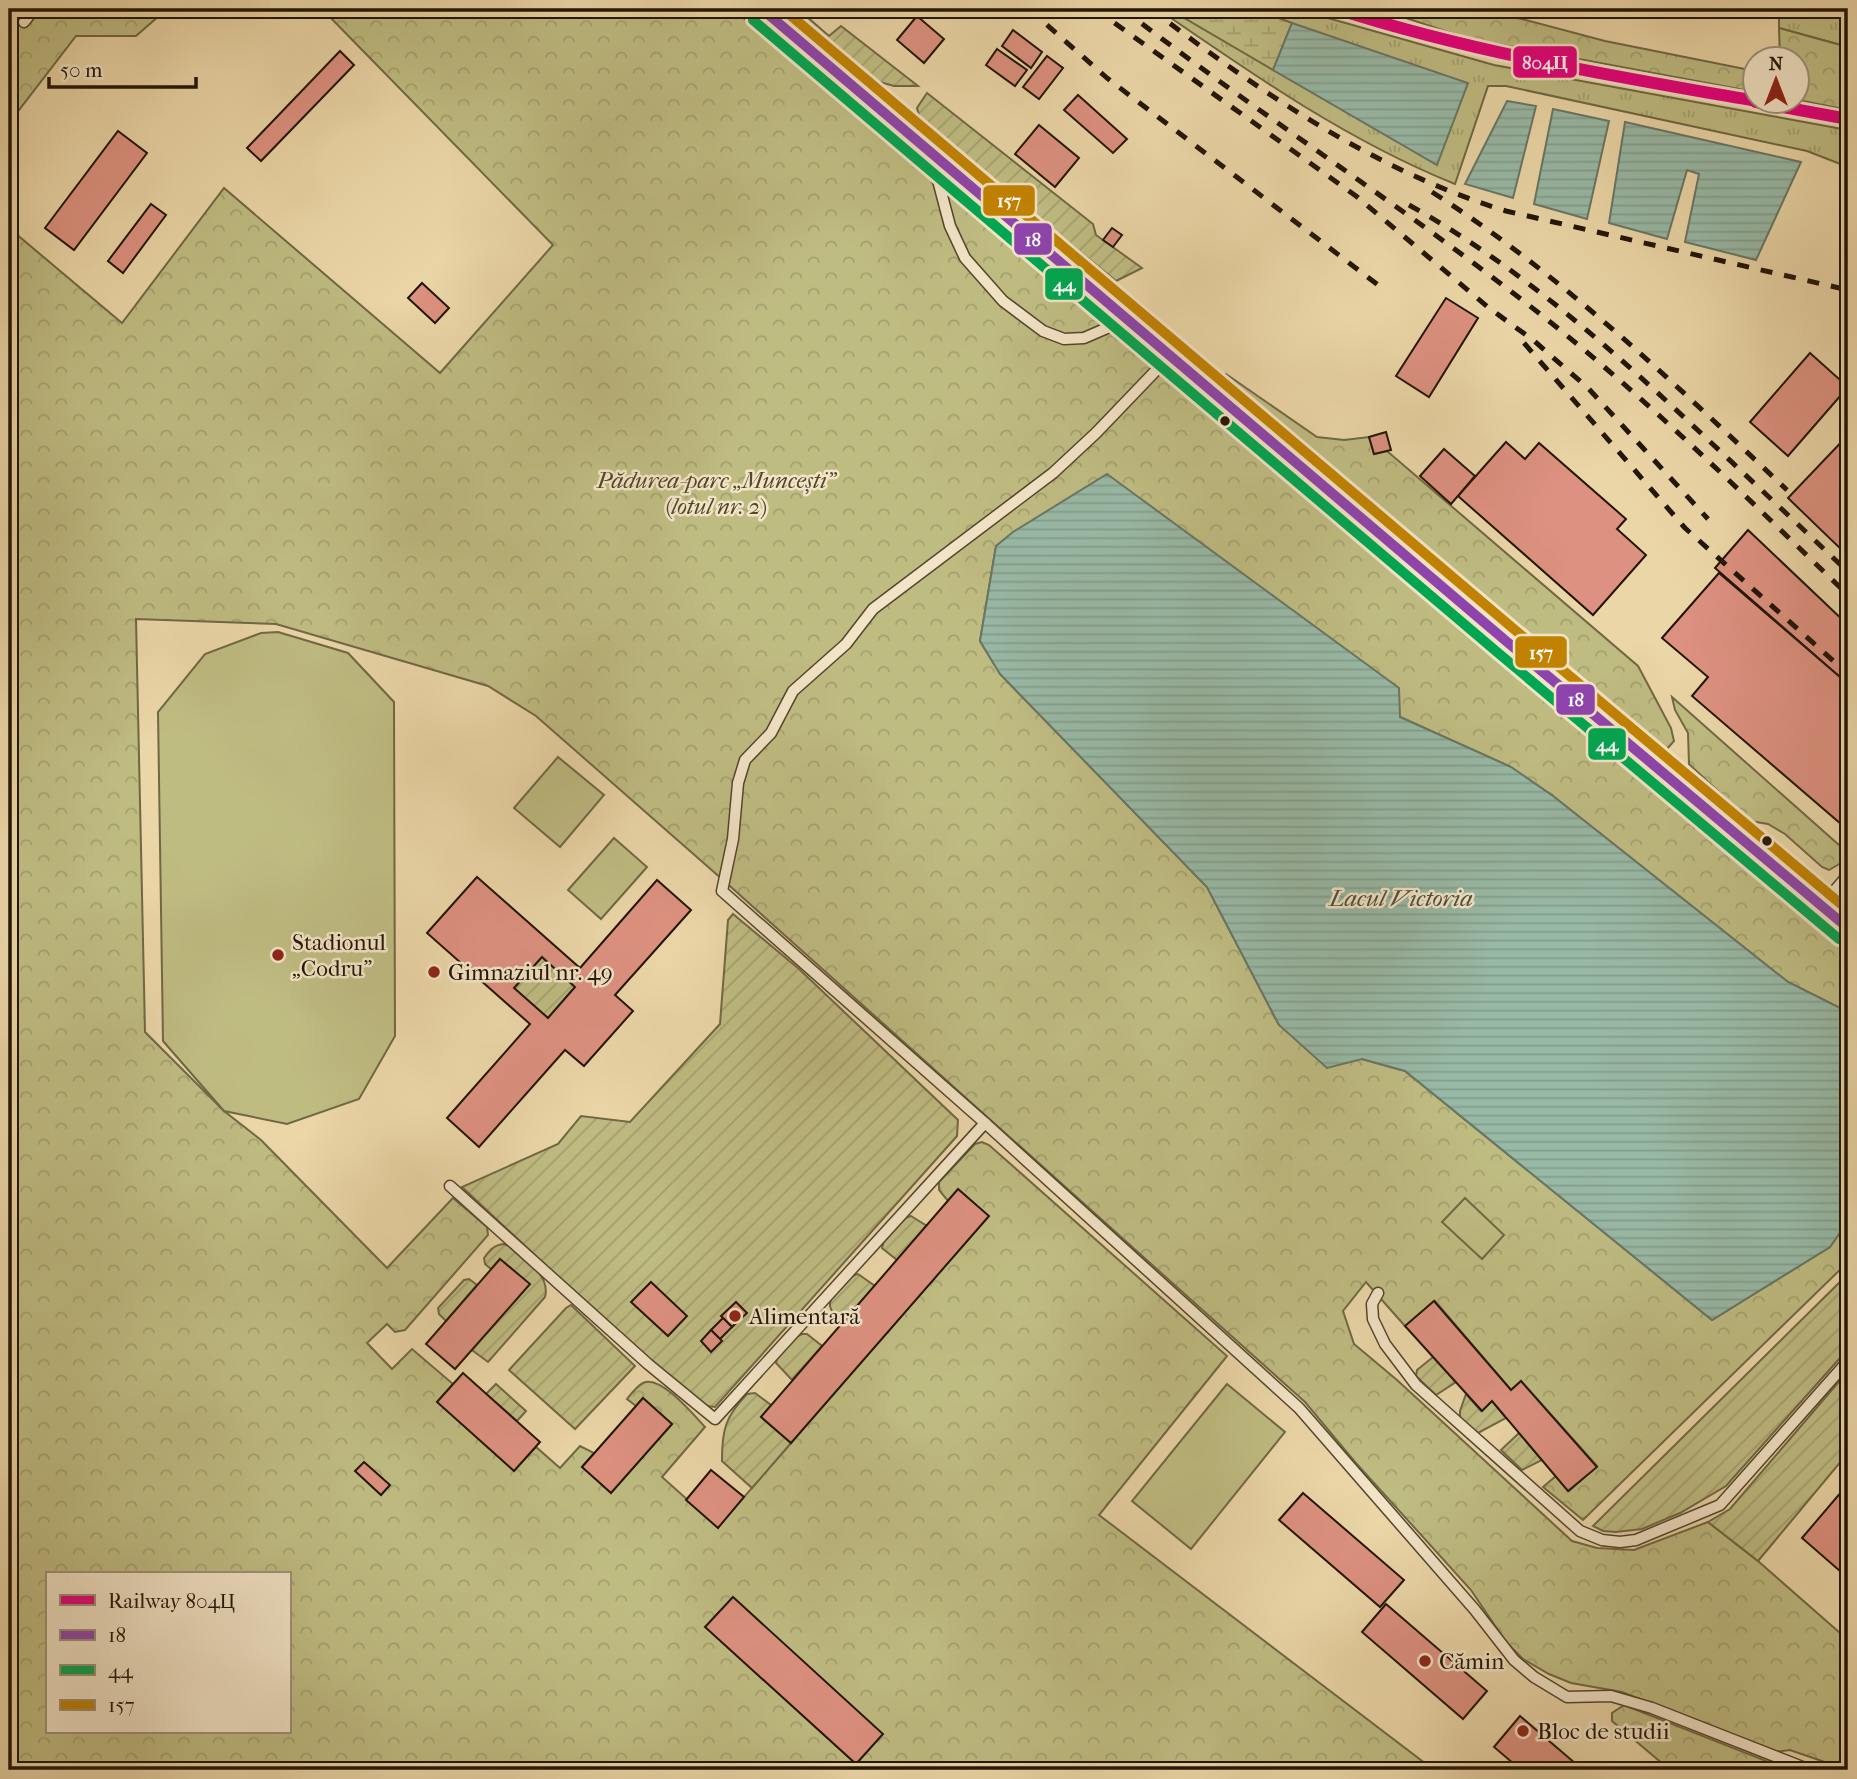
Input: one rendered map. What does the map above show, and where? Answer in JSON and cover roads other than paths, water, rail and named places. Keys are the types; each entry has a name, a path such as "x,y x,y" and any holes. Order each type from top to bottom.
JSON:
{"main road":[{"path":"762,9 1848,929"}],"lane":[{"path":"24,22 34,9"},
{"path":"931,153 950,226 965,258 1003,301 1043,331 1064,339 1084,338 1127,319"},
{"path":"1170,356 1096,433 1053,473 873,609 846,644 793,691 771,733 745,760 738,783 733,839 722,891 1299,1408 1475,1610 1514,1660 1534,1677 1567,1697 1611,1696 1632,1702 1810,1770"},
{"path":"1821,906 1848,875"},
{"path":"450,1186 638,1356 715,1419 985,1124"},
{"path":"1378,1293 1372,1304 1373,1319 1385,1344 1416,1385 1580,1531 1602,1540 1636,1540 1720,1505 1848,1361"}],"water":[{"path":"1292,23 1468,83 1437,165 1273,70"},
{"path":"1507,101 1536,106 1513,198 1465,184"},
{"path":"1553,109 1609,121 1587,219 1534,204"},
{"path":"1625,122 1801,162 1756,260 1685,242 1699,174 1687,170 1667,239 1609,223"},
{"name":"Lacul Victoria","path":"1107,474 1399,688 1400,717 1511,767 1553,796 1788,982 1848,1012 1848,1221 1830,1247 1712,1320 1405,1071 1362,1059 1327,1068 1279,1025 1207,887 1000,674 980,641 996,546 1013,532"}],"railway":[{"path":"1029,9 1107,78 1382,288"},
{"path":"1095,9 1356,196 1489,308 1533,340 1588,388 1708,519"},
{"path":"1123,9 1476,265 1569,337 1691,445 1848,595"},
{"path":"1151,9 1234,70 1320,126 1410,174 1457,194 1506,211 1848,290"},
{"path":"1432,192 1480,224 1572,295 1660,371 1787,490"},
{"path":"1409,205 1489,255 1600,342 1848,572"},
{"path":"1524,343 1685,528 1848,674"}],"rail line":[{"name":"804Ц","path":"1337,9 1492,51 1742,99"},
{"name":"804Ц","path":"1812,112 1848,119"}],"place":[{"name":"Stadionul „Codru”","path":"278,955"},
{"name":"Gimnaziul nr. 49","path":"434,972"},
{"name":"Alimentară","path":"735,1316"},
{"name":"Cămin","path":"1425,1661"},
{"name":"Bloc de studii","path":"1523,1731"}],"park label":[{"name":"Pădurea-parc „Muncești” (lotul nr. 2)","path":"716,493"}]}
